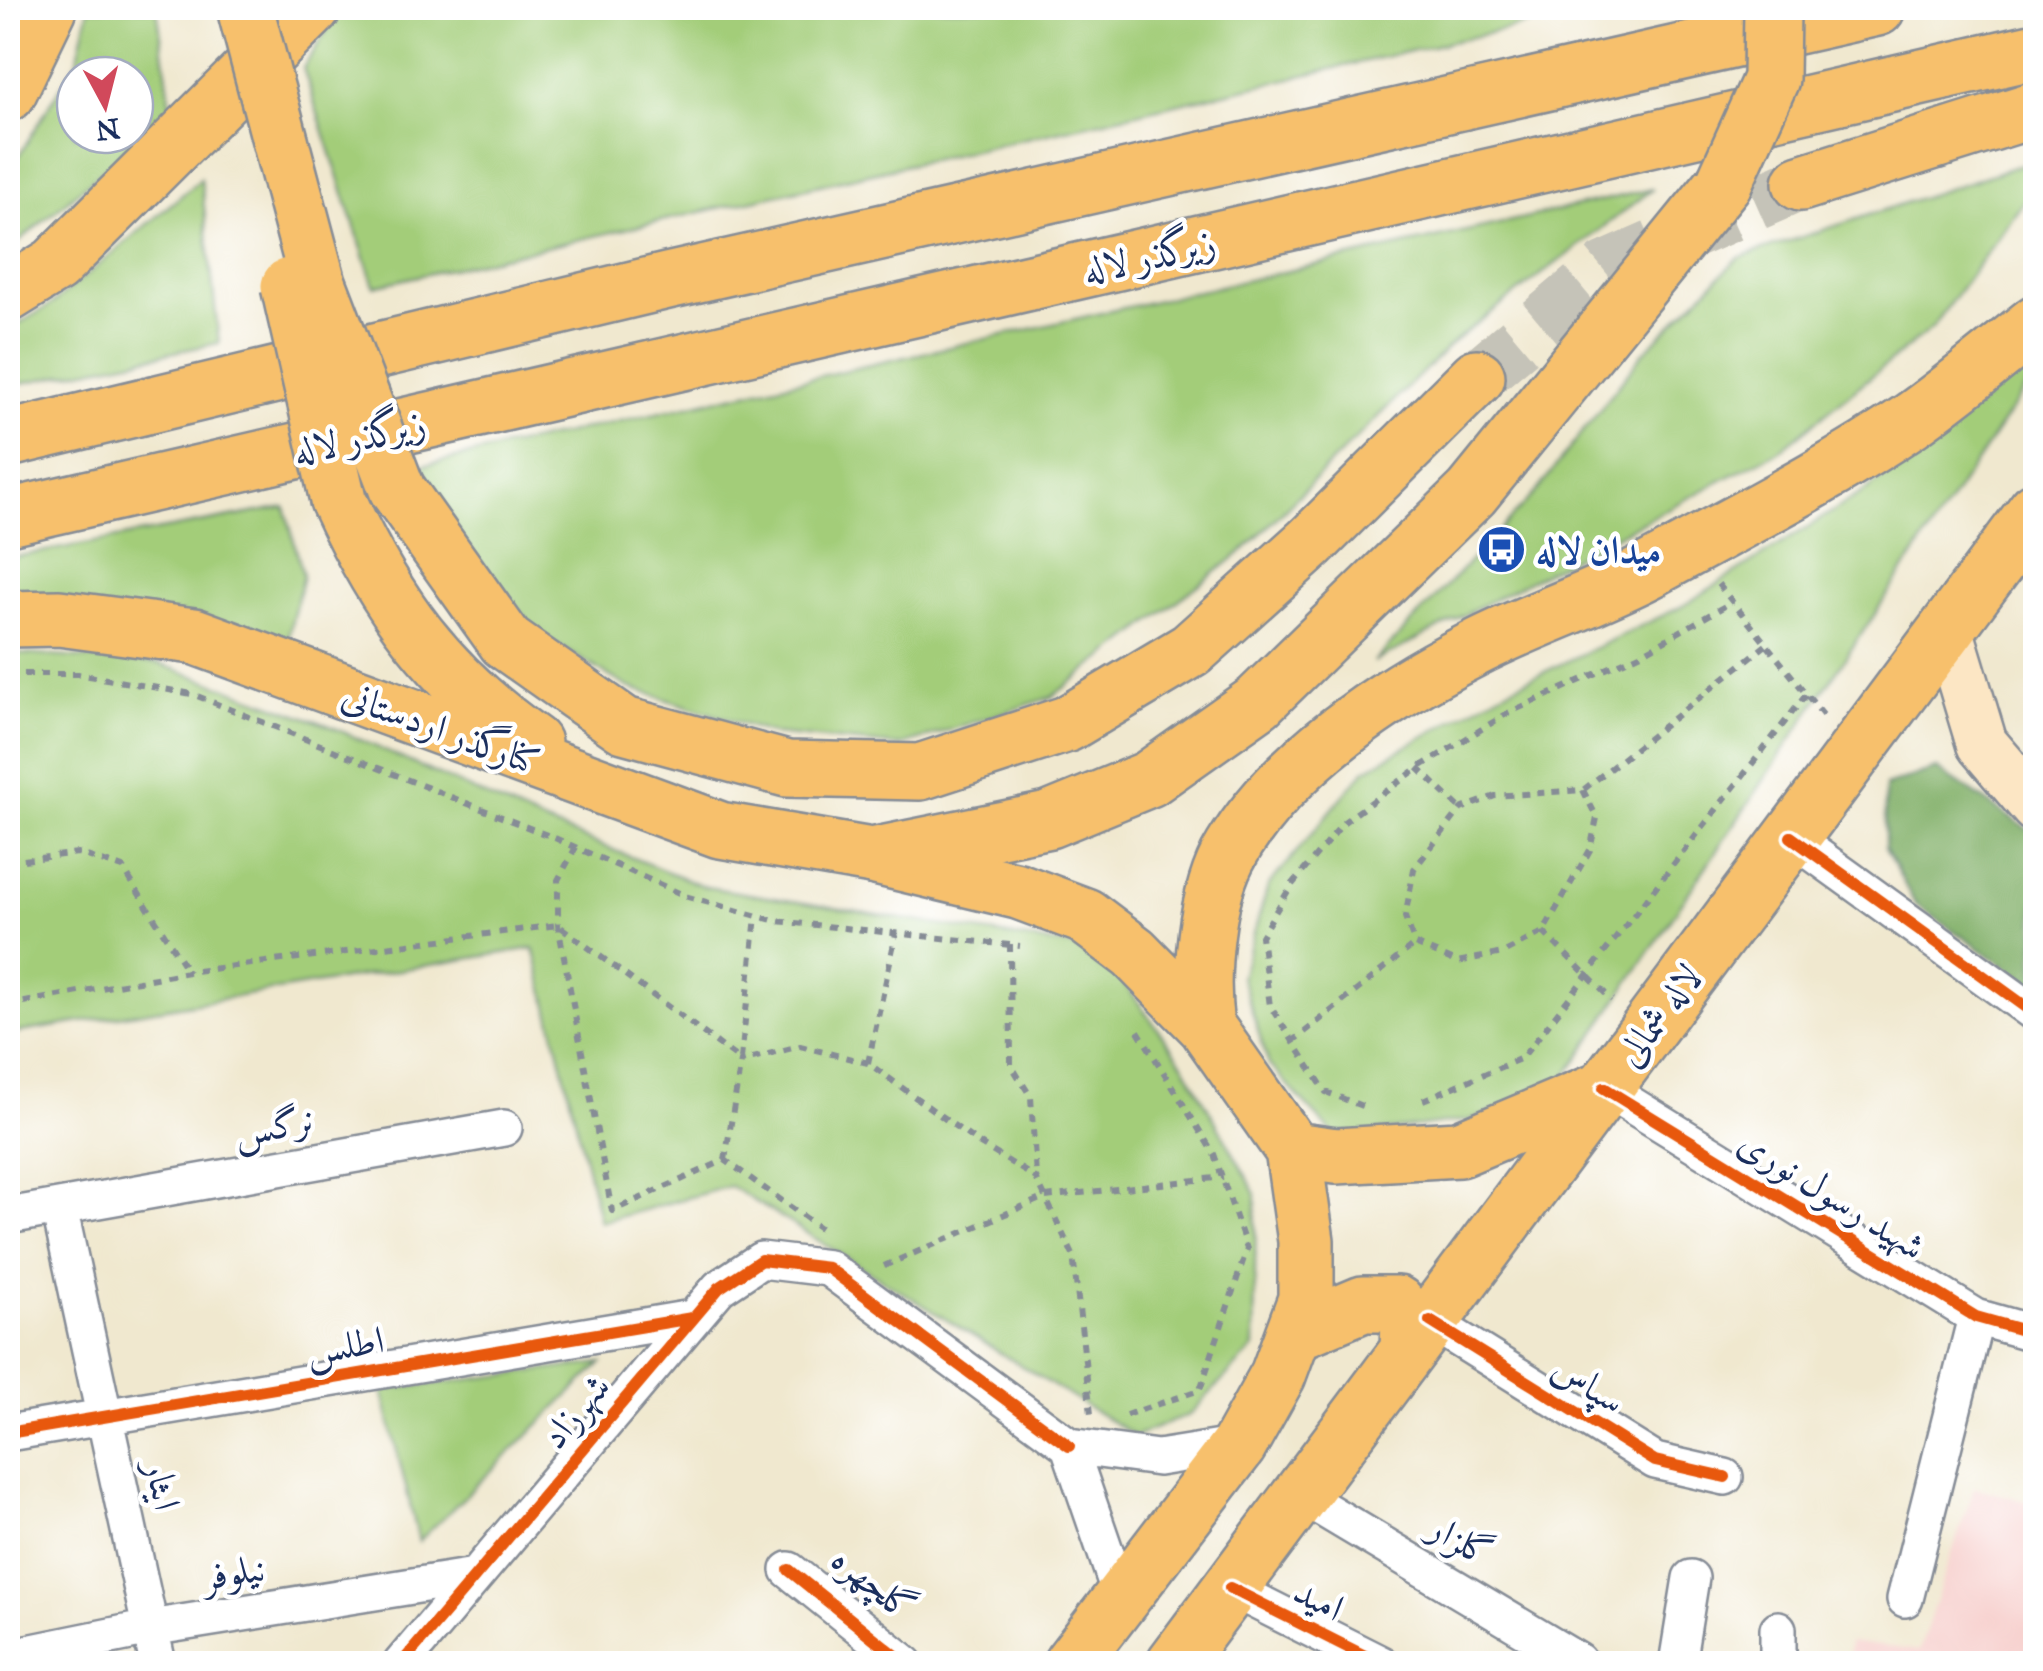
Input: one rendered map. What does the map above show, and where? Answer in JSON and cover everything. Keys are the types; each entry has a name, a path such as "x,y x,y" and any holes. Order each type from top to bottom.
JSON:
{"main road":[{"path":"8,93 49,8"},
{"path":"246,8 284,168 318,283 397,489 506,642 624,725 787,768 920,772 1067,724 1191,650 1310,543 1477,377"},
{"path":"8,294 56,265 313,8"},
{"path":"872,856 1049,820 1149,779 1258,702 1472,493 1724,183 1771,79 1772,8"},
{"name":"زیرگذر لاله","path":"8,439 667,281 1877,8"},
{"name":"زیرگذر لاله","path":"8,517 2036,51"},
{"path":"1801,183 2036,109"},
{"path":"284,168 289,284 338,500 370,570 416,639 483,708 590,782"},
{"path":"1206,1026 1200,983 1206,933 1230,852 1270,799 1390,696 1475,648 1644,573 1910,421 2036,323"},
{"name":"لاله شمالی","path":"1174,1664 2036,510"},
{"name":"کنارگذر اردستانی","path":"8,619 59,618 194,636 720,830 872,856 1018,891 1086,916 1134,953 1206,1026 1292,1150"},
{"path":"1948,628 1982,744 2036,807"},
{"path":"1070,1664 1239,1444 1278,1375 1306,1298 1306,1241 1292,1150 1336,1156 1459,1149 1604,1088"},
{"path":"1294,1332 1363,1304 1397,1304 1419,1336"}],"street":[{"path":"1791,837 2036,1014"},
{"name":"شهید رسول نوری","path":"1604,1088 1976,1318 2036,1334"},
{"name":"نرگس","path":"8,1216 504,1128"},
{"name":"ایثار","path":"59,1207 158,1664"},
{"name":"شهرزاد","path":"407,1661 718,1288 761,1260 828,1268 1080,1436"},
{"name":"اطلس","path":"8,1432 692,1318"},
{"path":"1905,1599 1976,1318"},
{"name":"سپاس","path":"1419,1336 1655,1461 1725,1477"},
{"path":"1080,1436 1158,1458 1239,1444"},
{"path":"1080,1436 1121,1597"},
{"name":"گلزار","path":"1300,1495 1578,1662"},
{"name":"گلچهره","path":"789,1570 906,1664"},
{"name":"نیلوفر","path":"8,1657 150,1628 474,1576"},
{"path":"1677,1664 1690,1578"},
{"name":"امید","path":"1230,1588 1381,1664"}],"path":[{"path":"1690,548 1853,754"},
{"path":"1372,1109 1326,1092 1270,1006 1261,936 1291,886 1344,822 1418,768 1508,712 1644,652 1732,602"},
{"path":"1584,790 1597,818 1590,850 1543,932 1503,954 1457,962 1416,944 1405,917 1414,869 1461,809 1495,796 1584,790 1766,645"},
{"path":"8,674 78,674 192,694 688,897 756,916 1027,948"},
{"path":"1420,1100 1522,1058 1806,695"},
{"path":"1418,768 1461,809"},
{"path":"576,848 558,880 558,925 612,1211"},
{"path":"8,862 78,853 122,868 188,972"},
{"path":"725,1160 756,916"},
{"path":"8,1005 188,972 558,925 740,1060 800,1046 868,1063 977,1142 1036,1178"},
{"path":"1543,932 1647,1031"},
{"path":"868,1063 896,934"},
{"path":"1010,944 1011,1066 1032,1098 1036,1178 1073,1254 1080,1436"},
{"path":"1292,1042 1416,944"},
{"path":"1110,1420 1200,1390 1247,1249 1214,1154 1126,1010"},
{"path":"876,1269 1045,1197 1222,1177"}],"shaded area":[{"path":"1974,1487 2035,1504 2035,1663 1849,1663 1849,1642 1919,1651"}],"green space":[{"path":"89,8 157,8 172,112 155,126 155,55 78,55"},
{"path":"341,8 1600,8 374,286 303,68"},
{"path":"55,97 55,155 121,155 8,251 8,173"},
{"path":"2035,160 2035,186 1933,327 1780,450 1374,662 1537,491 1644,352 1738,258"},
{"path":"201,179 219,343 8,386 8,330 52,304"},
{"path":"1653,189 1453,342 1243,551 1052,697 900,746 773,734 628,687 537,633 464,542 420,466"},
{"path":"2035,359 2035,374 1557,1090 1470,1120 1336,1137 1269,1065 1241,977 1268,886 1365,770 1504,691 1681,607 1871,487"},
{"path":"285,507 303,575 287,642 8,592 8,558"},
{"path":"8,653 158,663 330,726 545,823 706,887 1101,951 1184,1065 1256,1194 1254,1348 1189,1415 1135,1436 730,1186 600,1222 534,948 8,1034"},
{"path":"1937,769 2035,834 2035,987 1915,904 1885,848 1885,786"},
{"path":"602,1363 419,1541 382,1390"}],"tunnel":[{"path":"1477,377 1606,269 1801,183"}],"cycle path":[{"path":"1791,837 2036,1014"},
{"path":"1604,1088 1976,1317 2036,1334"},
{"path":"401,1664 719,1288 761,1260 828,1268 1069,1446"},
{"path":"8,1433 692,1318"},
{"path":"1430,1321 1655,1461 1725,1477"},
{"path":"789,1570 906,1664"},
{"path":"1230,1588 1381,1664"}],"place":[{"name":"میدان لاله","path":"1501,550"}]}
